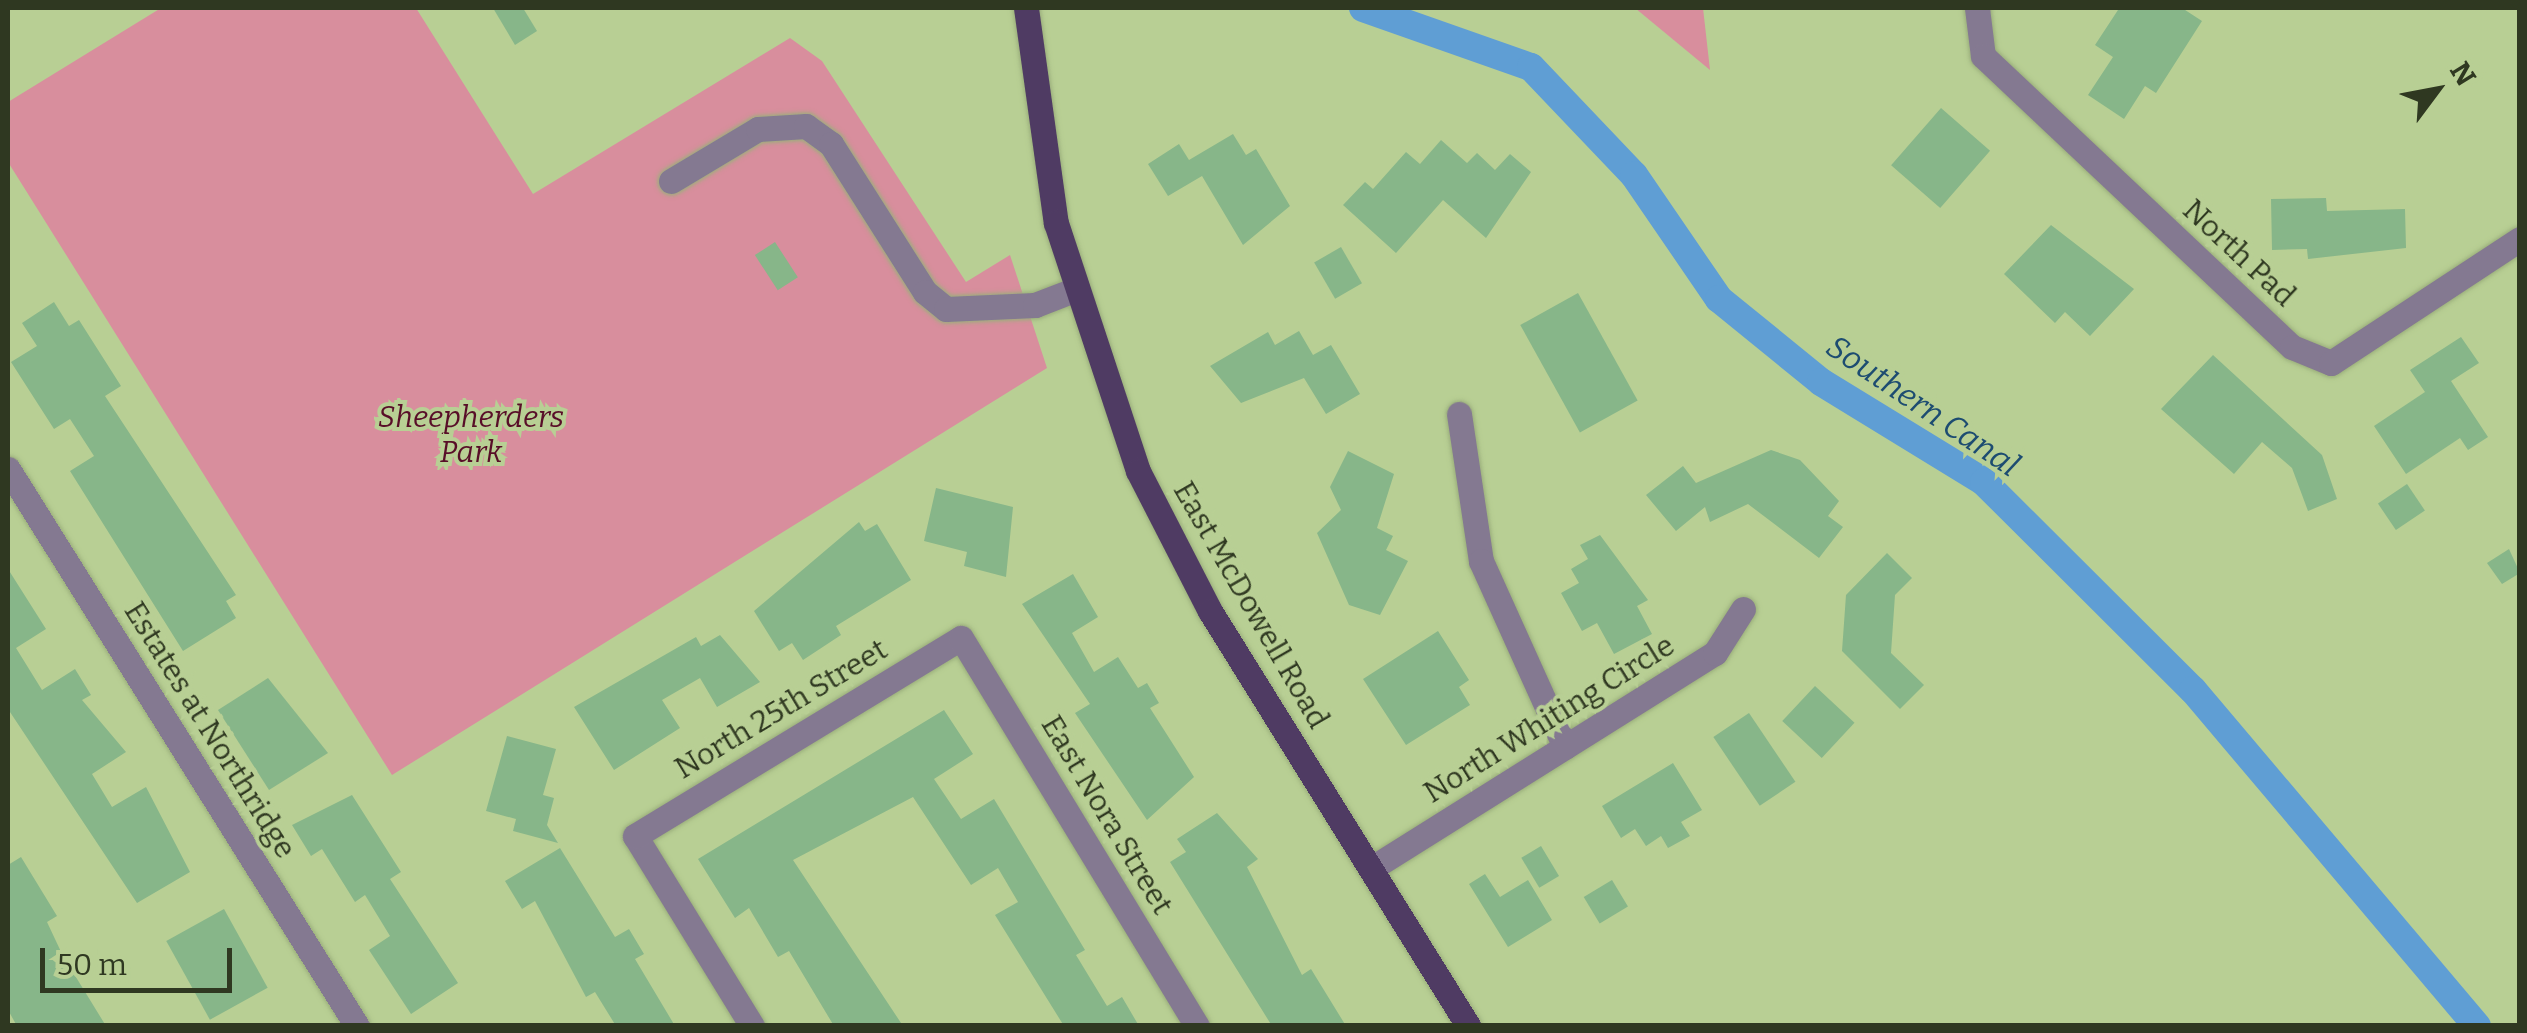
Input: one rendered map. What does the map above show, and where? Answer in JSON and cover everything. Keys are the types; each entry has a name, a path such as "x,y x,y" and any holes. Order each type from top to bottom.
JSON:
{"main road":[{"name":"East McDowell Road","path":"1026,8 1041,147 1074,290 1170,540 1372,868 1462,1024"}],"street":[{"name":"North Pad","path":"1977,8 1983,56 2292,347 2331,363 2520,239"},
{"path":"671,182 758,128 806,126 831,144 925,292 946,309 1036,306 1074,290"},
{"path":"1460,414 1481,562 1565,747"},
{"name":"Estates at Northridge","path":"8,469 357,1026"},
{"name":"North Whiting Circle","path":"1372,868 1715,654 1743,609"},
{"name":"North 25th Street","path":"752,1026 635,836 962,638"},
{"name":"East Nora Street","path":"962,638 1197,1026"}],"green space":[{"name":"Sheepherders Park","path":"161,8 416,8 533,194 790,38 822,61 966,282 1010,255 1047,368 392,775 8,162 8,102"},
{"path":"1635,8 1703,8 1710,70"}],"building":[{"path":"493,8 523,8 537,31 515,45"},
{"path":"2182,8 2202,21 2156,93 2145,86 2124,119 2088,95 2113,57 2095,45 2118,10"},
{"path":"1941,108 1990,151 1940,208 1891,165"},
{"path":"1233,134 1246,155 1256,149 1290,206 1243,245 1202,176 1168,196 1148,164 1179,144 1189,160"},
{"path":"1441,140 1467,163 1477,153 1495,170 1510,154 1531,172 1486,238 1443,200 1396,253 1343,205 1365,182 1373,189 1406,152 1420,164"},
{"path":"2326,198 2327,211 2405,209 2406,248 2308,259 2307,249 2272,250 2271,199"},
{"path":"2051,225 2134,289 2090,336 2065,312 2055,323 2004,274"},
{"path":"775,242 798,277 778,290 755,255"},
{"path":"1341,247 1362,283 1335,299 1314,262"},
{"path":"1578,293 1638,401 1580,433 1520,325"},
{"path":"54,302 69,326 79,320 121,386 105,396 236,595 226,601 236,618 183,651 70,471 94,456 70,419 54,429 11,362 37,346 22,323"},
{"path":"1299,331 1313,355 1331,345 1360,394 1326,414 1304,378 1241,403 1210,366 1268,332 1275,345"},
{"path":"2461,337 2479,363 2451,381 2488,437 2468,450 2460,438 2406,474 2374,426 2425,392 2410,370"},
{"path":"2213,355 2322,455 2337,499 2308,511 2292,468 2262,442 2234,474 2161,409"},
{"path":"1771,450 1800,460 1839,501 1828,516 1843,527 1819,558 1748,504 1710,522 1705,507 1676,531 1646,495 1683,466 1696,483"},
{"path":"1348,451 1394,474 1377,528 1393,536 1386,550 1408,561 1380,615 1349,605 1317,533 1341,510 1330,487"},
{"path":"2407,484 2425,511 2396,530 2378,504"},
{"path":"936,488 1013,507 1006,577 964,566 967,552 924,541"},
{"path":"859,522 865,531 877,524 911,580 836,626 841,635 803,660 792,643 779,651 754,611"},
{"path":"1600,535 1648,600 1637,606 1652,634 1614,654 1597,623 1582,631 1561,593 1579,583 1571,569 1588,559 1580,545"},
{"path":"2509,549 2520,573 2502,584 2487,563"},
{"path":"1887,553 1912,578 1895,595 1891,653 1924,685 1900,709 1842,651 1846,595"},
{"path":"8,569 46,629 16,648 42,690 75,669 91,695 82,700 126,752 92,774 112,807 146,787 190,872 137,903 8,709"},
{"path":"1073,574 1098,617 1072,633 1094,672 1118,657 1138,688 1147,683 1159,703 1150,708 1194,777 1147,820 1075,713 1090,704 1022,604"},
{"path":"1438,631 1469,680 1459,687 1470,705 1406,745 1363,679"},
{"path":"720,635 760,682 717,707 700,678 662,700 680,728 614,770 574,707 696,637 701,646"},
{"path":"268,678 328,753 269,790 218,710"},
{"path":"1815,686 1854,723 1822,758 1782,721"},
{"path":"944,710 973,754 934,779 961,819 994,799 1085,950 1076,955 1107,1006 1122,997 1139,1026 1064,1026 995,915 1018,902 998,868 971,885 913,797 793,860 903,1026 834,1026 789,951 778,957 749,908 735,918 698,859"},
{"path":"1749,713 1795,782 1760,806 1713,737"},
{"path":"507,736 556,749 543,795 554,798 547,825 558,843 513,831 516,819 486,811"},
{"path":"1673,763 1702,810 1681,822 1690,836 1668,848 1661,836 1646,846 1635,829 1621,838 1602,806"},
{"path":"352,795 401,872 390,879 458,983 411,1014 369,950 390,936 365,895 355,902 322,849 311,856 292,825"},
{"path":"1217,813 1258,859 1247,867 1302,975 1311,969 1346,1026 1272,1026 1170,862 1186,852 1177,839"},
{"path":"1541,846 1559,876 1539,888 1521,858"},
{"path":"560,848 615,937 629,929 644,954 635,959 675,1026 616,1026 595,992 586,997 535,901 522,909 505,881"},
{"path":"21,857 57,916 47,922 63,956 106,1026 17,1026 8,1010 8,865"},
{"path":"1485,874 1500,897 1528,880 1552,920 1508,947 1469,884"},
{"path":"1612,880 1628,907 1600,924 1584,897"},
{"path":"224,909 268,988 210,1020 166,941"}],"waterway":[{"name":"Southern Canal","path":"1363,8 1531,67 1634,175 1719,299 1821,382 1984,482 2193,690 2477,1026"}]}
